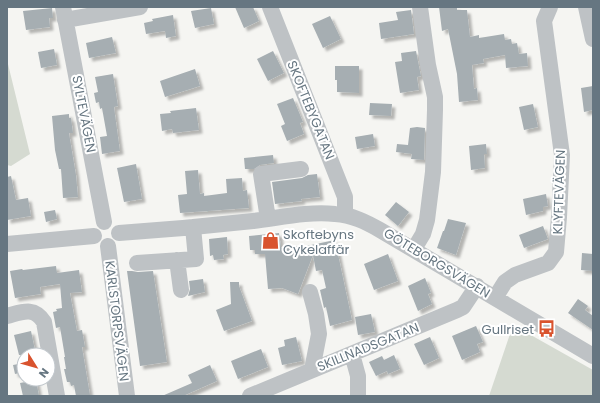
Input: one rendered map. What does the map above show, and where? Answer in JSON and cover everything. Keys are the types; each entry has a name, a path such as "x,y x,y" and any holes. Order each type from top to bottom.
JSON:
{"street":[{"path":"64,14 140,7"},
{"name":"SKOFTEBYGATAN","path":"270,7 345,197 345,215"},
{"path":"414,249 423,234 427,220 433,172 435,110 435,97 428,65 420,7"},
{"name":"KLYFTEVÄGEN","path":"495,298 505,282 515,275 548,263 556,252 562,155 544,21 550,7"},
{"path":"586,7 593,38"},
{"name":"SYLTEVÄGEN","path":"64,14 104,222"},
{"path":"268,219 261,174 301,169"},
{"name":"GÖTEBORGSVÄGEN","path":"119,233 193,227 313,214 334,213 358,218 414,249 593,356"},
{"path":"104,222 112,223 117,227 119,233 116,242 108,246 99,244 94,236 97,226 104,222"},
{"path":"136,263 196,258 193,227"},
{"path":"7,244 94,236"},
{"name":"KARLSTORPSVÄGEN","path":"108,246 127,396"},
{"path":"177,260 181,290"},
{"name":"SKILLNADSGATAN","path":"250,396 457,310 463,307 477,286"},
{"path":"310,292 316,314 318,334 312,370"},
{"path":"7,316 30,311 40,315 44,322 57,396"},
{"path":"352,354 358,376 358,396"}],"shaded area":[{"path":"7,60 30,154 11,166 7,165"},
{"path":"513,325 593,370 593,396 489,396"}],"building":[{"path":"235,7 253,7 259,21 244,28"},
{"path":"439,7 457,7 457,10 467,10 470,37 479,35 479,38 504,34 505,40 511,39 512,44 517,43 519,54 527,53 528,66 506,68 505,55 483,59 484,63 472,65 474,89 477,88 478,100 459,102 457,74 448,29 442,31"},
{"path":"52,8 53,18 49,18 50,27 26,30 23,11"},
{"path":"211,8 214,24 195,28 191,11"},
{"path":"411,10 414,34 381,39 379,23 398,20 396,12"},
{"path":"173,15 176,36 166,38 165,31 146,34 144,23 153,21 152,19"},
{"path":"330,16 341,39 323,48 312,24"},
{"path":"112,37 116,53 89,58 86,43"},
{"path":"54,49 57,65 41,68 38,52"},
{"path":"273,51 284,73 268,81 257,59"},
{"path":"416,51 421,76 417,77 419,90 400,93 395,62 402,61 401,53"},
{"path":"335,66 359,66 359,93 337,92"},
{"path":"195,69 200,86 165,97 160,81"},
{"path":"113,74 118,106 114,107 120,151 102,154 100,137 107,136 102,108 100,109 99,102 96,103 94,93 98,92 95,77"},
{"path":"593,86 593,110 584,112 581,88"},
{"path":"293,98 303,122 300,123 304,134 287,141 281,126 285,124 277,104"},
{"path":"370,103 392,104 391,116 369,115"},
{"path":"533,104 538,127 524,130 519,107"},
{"path":"196,108 199,130 173,133 172,129 162,131 160,114 171,113 170,111"},
{"path":"69,114 73,133 69,133 78,197 63,198 61,169 59,169 55,150 52,116"},
{"path":"410,128 425,128 424,160 411,159 412,154 396,152 397,144 408,145"},
{"path":"373,134 375,146 357,149 355,137"},
{"path":"486,144 487,154 484,154 485,168 471,170 469,146"},
{"path":"273,155 274,163 260,165 254,169 245,169 244,158"},
{"path":"136,164 142,199 124,202 117,168"},
{"path":"198,170 200,194 204,193 204,196 227,193 226,179 242,178 243,191 247,190 249,208 180,213 178,195 187,194 185,171"},
{"path":"317,174 320,197 275,204 272,182 302,178 308,175"},
{"path":"11,176 16,200 28,198 31,216 7,220 7,177"},
{"path":"546,194 548,206 543,207 543,211 526,215 523,199"},
{"path":"396,202 409,212 398,226 385,215"},
{"path":"55,210 57,219 46,222 44,212"},
{"path":"448,219 466,223 456,255 437,248"},
{"path":"543,226 548,239 524,248 519,235"},
{"path":"279,233 281,248 311,245 335,240 352,320 330,326 326,307 324,308 320,290 326,288 322,270 316,271 313,255 298,294 282,288 268,289 265,254 255,254 255,250 250,250 249,236"},
{"path":"227,237 228,254 223,255 224,259 214,260 213,255 210,256 209,239"},
{"path":"582,253 593,254 593,271 581,270"},
{"path":"388,254 398,281 374,290 364,264"},
{"path":"56,266 57,273 79,270 82,292 70,293 77,331 82,330 85,347 82,347 90,395 76,396 74,385 71,386 70,382 67,382 64,369 66,369 65,357 60,327 56,328 53,312 57,311 56,309 62,308 60,284 40,287 41,294 15,298 10,271"},
{"path":"127,271 153,271 167,362 140,366"},
{"path":"425,278 431,293 428,294 432,304 418,311 408,286"},
{"path":"203,279 205,292 188,296 190,289 189,281"},
{"path":"230,282 239,282 239,286 252,321 224,331 216,310 231,304"},
{"path":"578,299 588,306 585,310 593,316 593,330 568,313"},
{"path":"371,314 375,332 358,335 355,317"},
{"path":"476,326 483,342 477,344 480,352 462,360 452,336"},
{"path":"31,331 34,347 17,347 14,335"},
{"path":"296,337 302,361 282,365 278,348 285,346 284,340"},
{"path":"430,337 439,358 424,365 414,344"},
{"path":"261,349 268,367 238,379 231,361"},
{"path":"394,355 400,369 388,374 387,371 376,376 369,362 382,356 384,360"},
{"path":"16,364 16,374 15,374 13,365"},
{"path":"210,365 217,381 183,396 162,396 192,383 188,375"},
{"path":"21,387 37,387 39,396 23,396"}],"place":[{"name":"Skoftebyns Cykelaffär","path":"270,241"},
{"name":"Gullriset","path":"547,329"}]}
